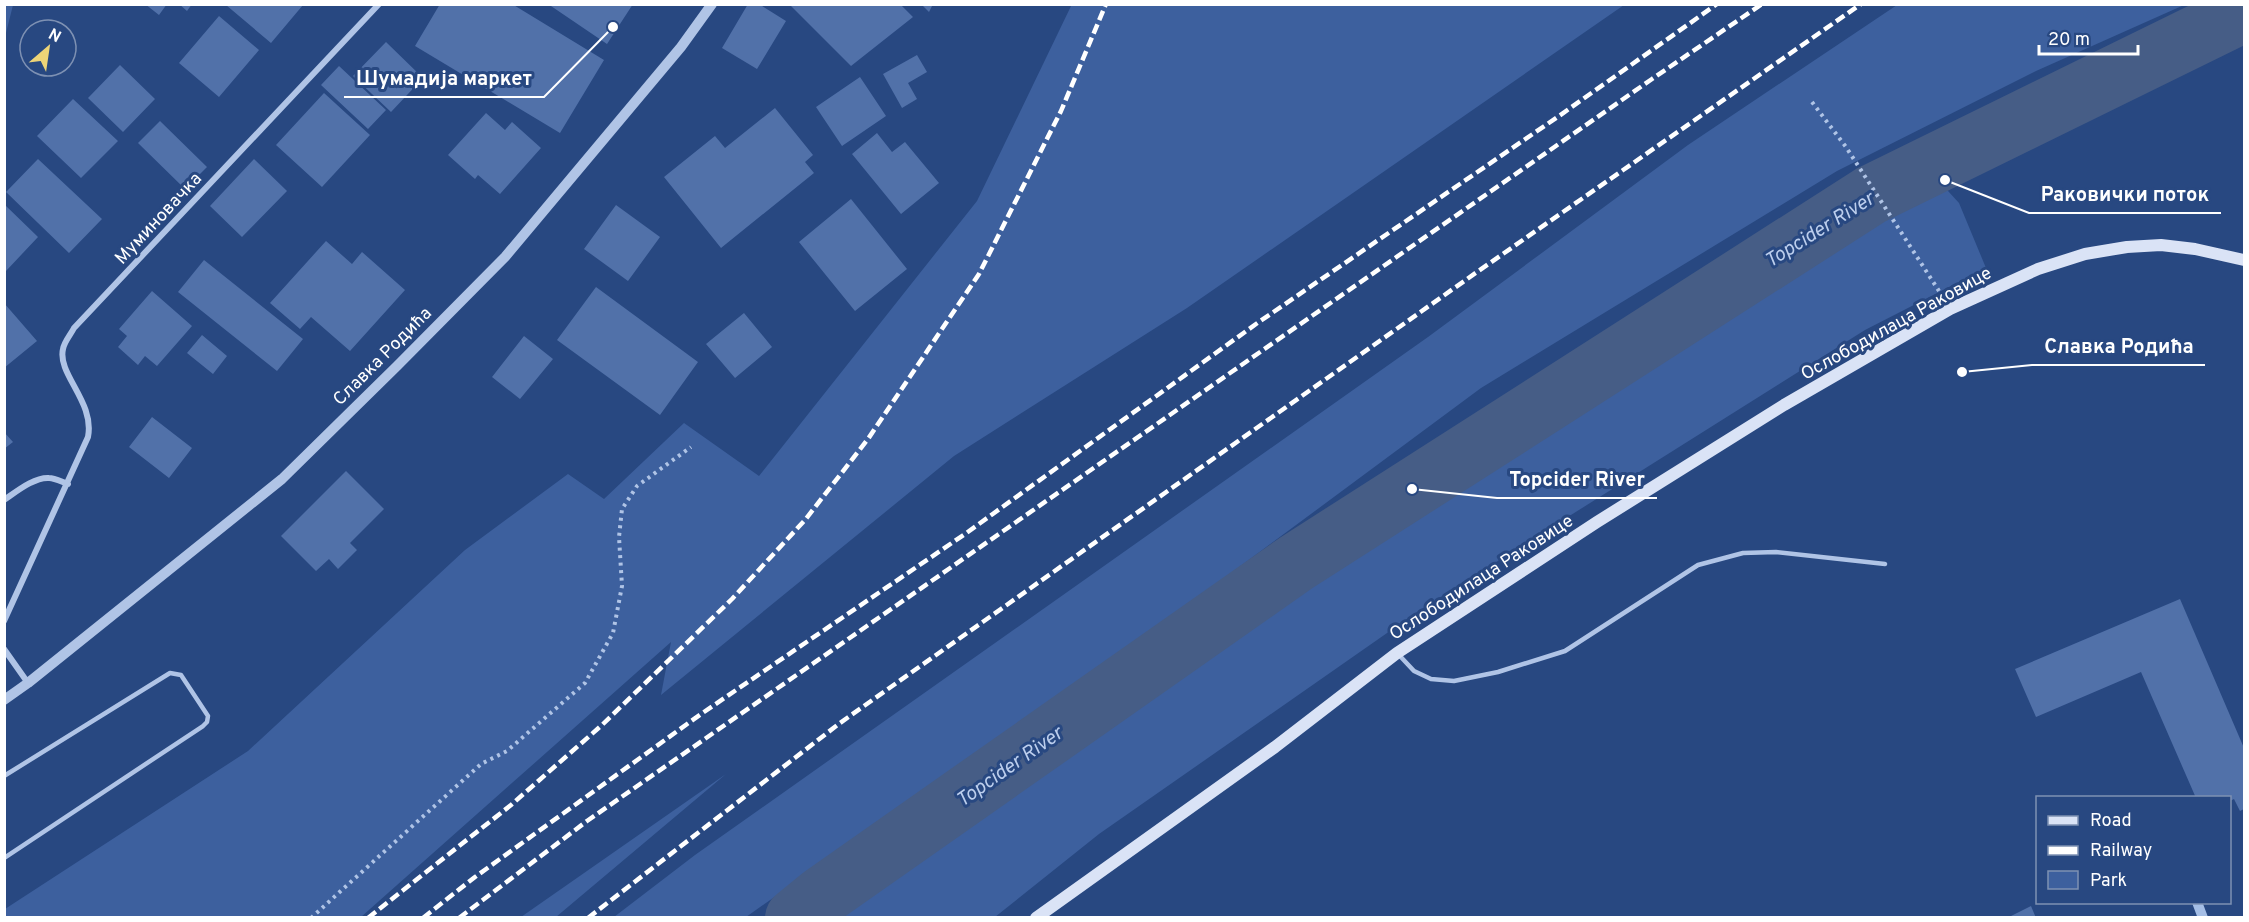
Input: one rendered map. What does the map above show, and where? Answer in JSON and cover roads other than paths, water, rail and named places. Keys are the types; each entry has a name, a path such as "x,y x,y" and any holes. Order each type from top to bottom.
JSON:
{"main road":[{"name":"Ослободилаца Раковице","path":"1036,918 1275,747 1397,653 1597,522 1784,405 1950,309 2038,268 2085,254 2127,247 2161,245 2195,249 2244,260"}],"street":[{"name":"Муминовачка","path":"4,621 68,484 89,429 86,407 65,366 62,350 74,328 379,4"},
{"name":"Славка Родића","path":"4,700 282,479 398,366 506,257 681,47 712,4"},
{"path":"4,500 32,482 42,479 49,478 68,484"},
{"path":"4,650 28,683"}],"lane":[{"path":"1397,653 1414,671 1431,679 1454,681 1498,672 1564,651 1698,565 1743,553 1776,552 1885,564"},
{"path":"4,776 170,673 181,675 208,716 203,726 4,858"}],"waterway":[{"name":"Topcider River","path":"795,918 822,896 1296,563 1871,195 2244,12"},
{"path":"1945,180 1949,157"},
{"path":"2198,904 2203,918"}],"railway":[{"path":"368,918 511,805 602,725 732,599 805,520 868,439 979,274 1061,111 1106,4"},
{"path":"423,918 475,877 701,714 965,534 1256,324 1559,116 1717,4"},
{"path":"459,918 587,821 1762,4"},
{"path":"588,918 840,723 1477,272 1861,4"}],"place":[{"name":"Шумадија маркет","path":"613,27"},
{"name":"Раковички поток","path":"1945,180"},
{"name":"Славка Родића","path":"1962,372"},
{"name":"Topcider River","path":"1412,489"}]}
